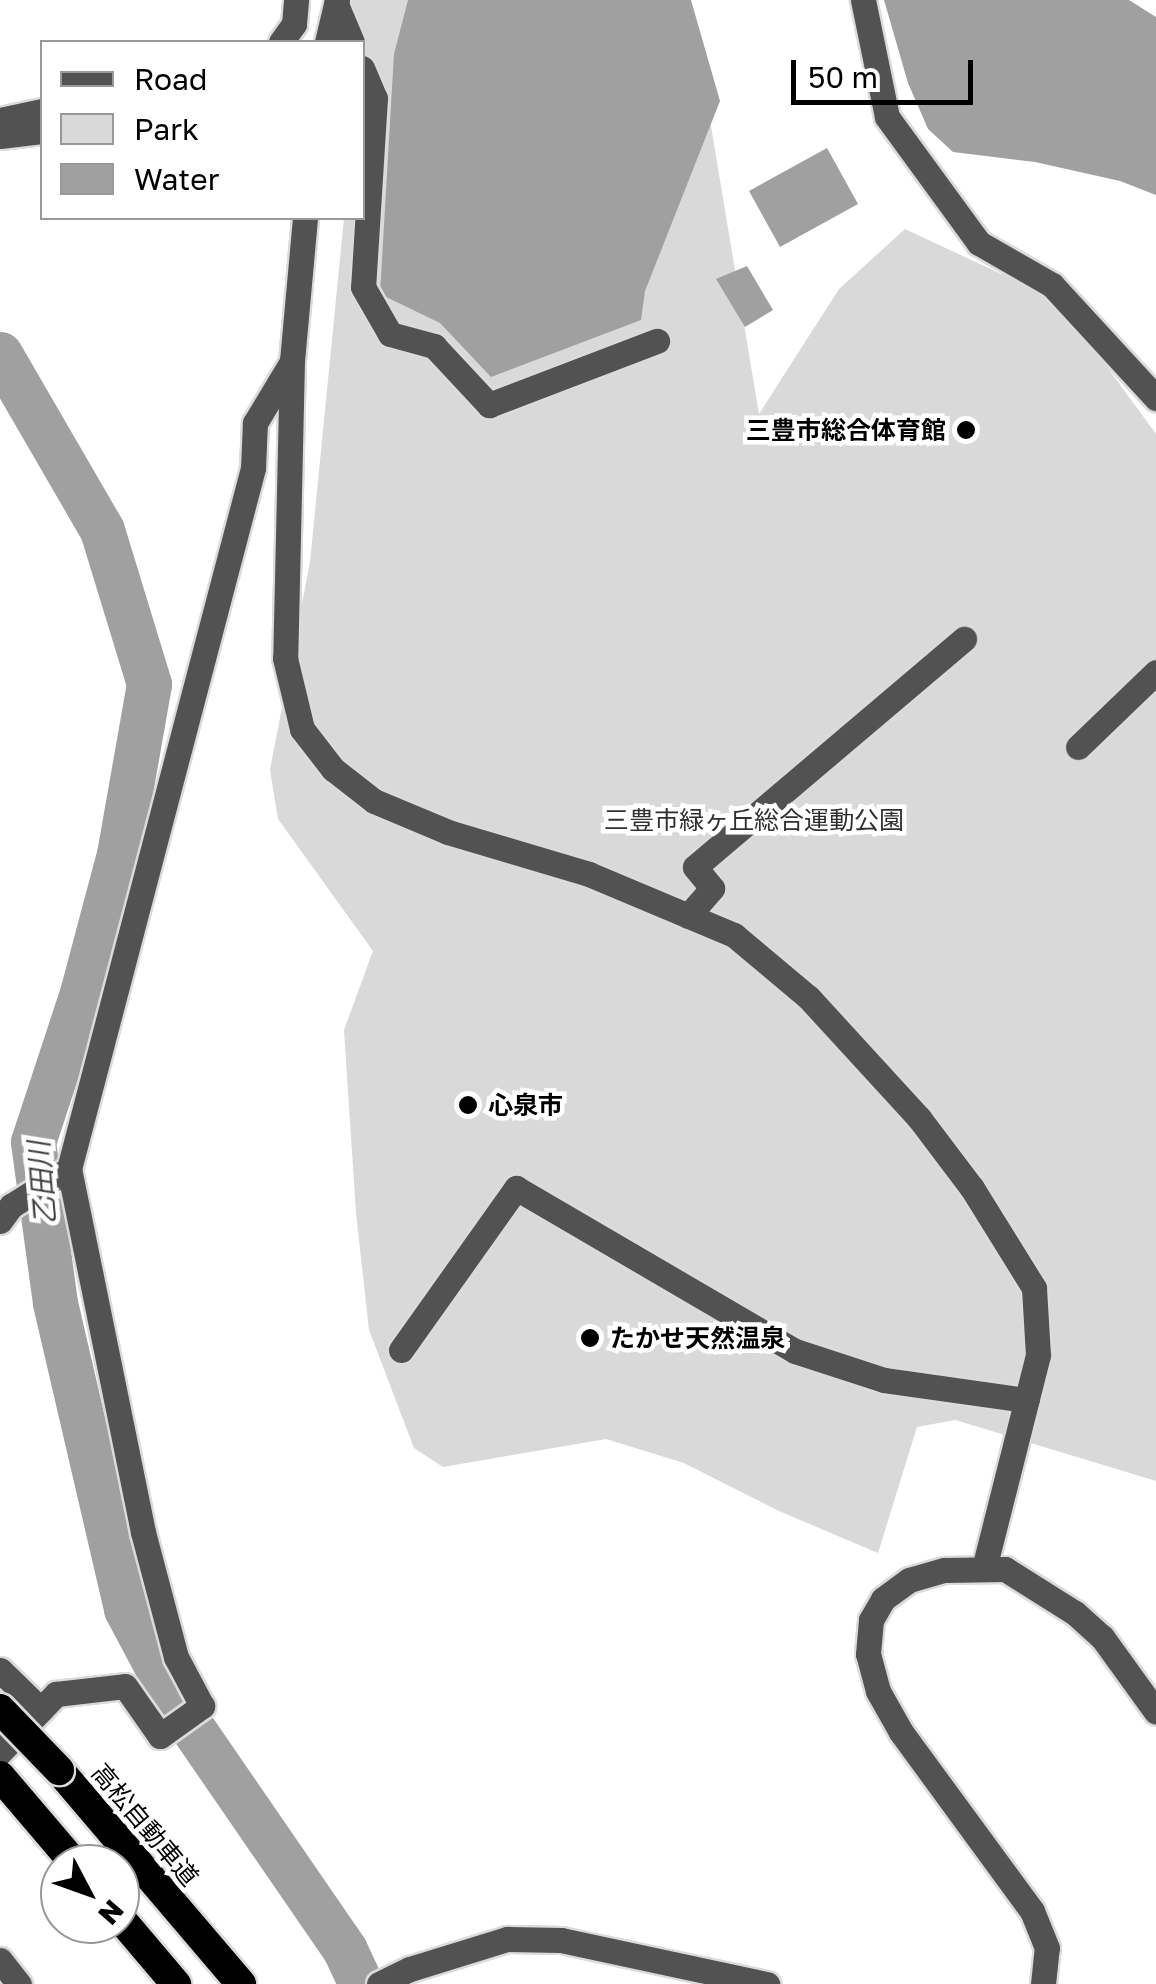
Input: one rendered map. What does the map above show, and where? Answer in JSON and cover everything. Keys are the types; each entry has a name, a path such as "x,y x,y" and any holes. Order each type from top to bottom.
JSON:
{"highway":[{"name":"高松自動車道","path":"0,1709 60,1770 240,1984"},
{"path":"5,1782 58,1844"},
{"path":"140,1942 176,1984"}],"street":[{"path":"282,40 294,24 296,0"},
{"path":"863,0 888,117 980,242 1052,285 1156,398"},
{"path":"327,40 336,2"},
{"path":"336,2 351,40"},
{"path":"365,75 375,98 363,287 390,334 434,346 489,405 656,341"},
{"path":"0,120 40,111"},
{"path":"0,136 40,131"},
{"path":"305,220 292,360 285,658 302,729 334,769 374,801 448,832 590,874 734,935 809,998 919,1118 972,1188 1034,1288 1038,1354 984,1568"},
{"path":"0,1752 56,1694 125,1686 160,1736 202,1706 176,1657 142,1532 69,1169 253,468 255,424 292,360"},
{"path":"688,916 712,888 695,867 964,639"},
{"path":"1078,747 1156,672"},
{"path":"0,1221 11,1206 69,1169"},
{"path":"401,1350 516,1188 795,1352 884,1380 1026,1400"},
{"path":"1043,1984 1046,1948 1032,1910 901,1732 878,1691 868,1654 871,1620 883,1598 909,1580 945,1570 1005,1569 1075,1613 1102,1636 1156,1712"},
{"path":"0,1670 41,1710"},
{"path":"379,1984 410,1968 508,1939 561,1940 768,1984"},
{"path":"0,1960 18,1984"}],"green space":[{"name":"三豊市緑ヶ丘総合運動公園","path":"351,0 690,0 759,414 839,289 905,229 1059,301 1156,434 1156,1481 955,1420 917,1427 878,1553 779,1511 684,1463 606,1439 443,1467 414,1448 369,1330 356,1213 344,1030 373,951 278,819 270,770 310,562 344,220 365,220 365,40 351,40"}],"water":[{"path":"408,0 691,0 720,101 645,291 641,320 491,377 440,323 380,294 394,54"},
{"path":"884,0 1129,0 1156,17 1156,195 1120,181 1035,162 953,152 928,129 908,83"},
{"path":"827,148 858,204 780,247 749,191"},
{"path":"747,266 773,310 745,327 716,279"}],"waterway":[{"name":"乙田川","path":"0,354 102,530 149,684 119,854 82,993 33,1142 55,1303 126,1609 178,1707 345,1950 361,1984"}],"place":[{"name":"三豊市総合体育館","path":"966,430"},
{"name":"心泉市","path":"468,1105"},
{"name":"たかせ天然温泉","path":"590,1338"}]}
